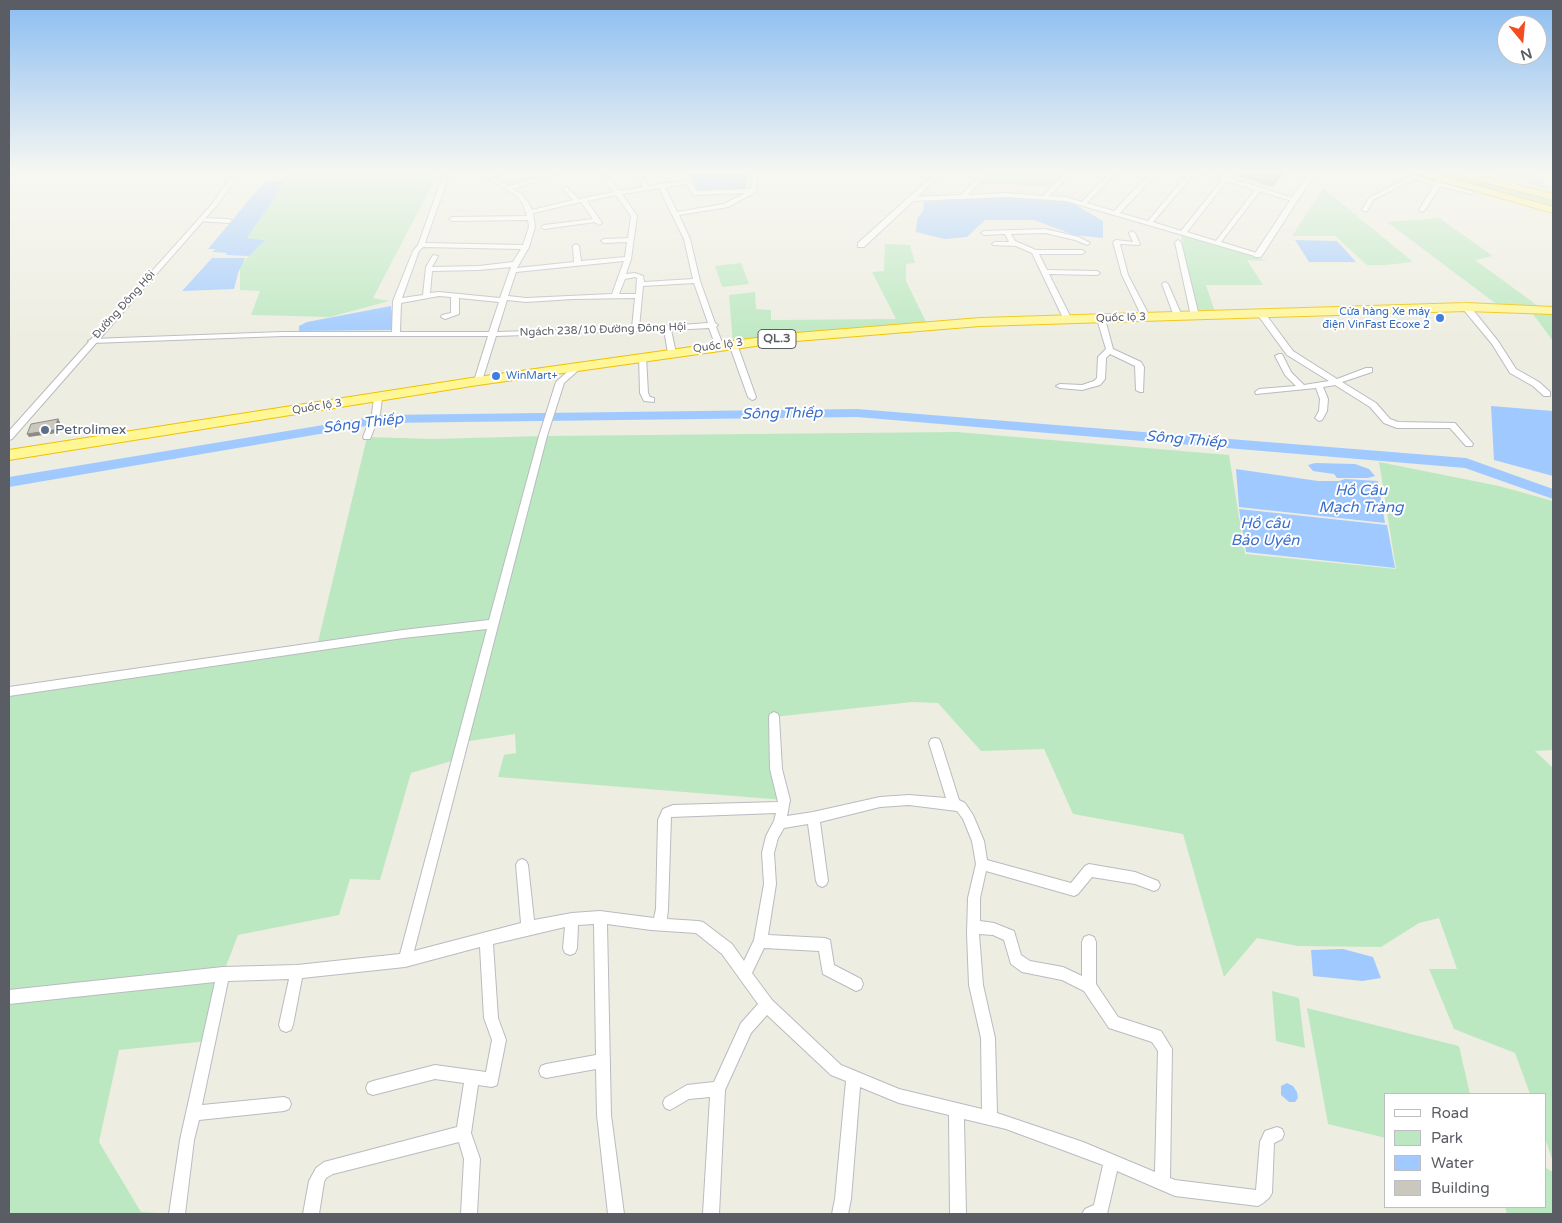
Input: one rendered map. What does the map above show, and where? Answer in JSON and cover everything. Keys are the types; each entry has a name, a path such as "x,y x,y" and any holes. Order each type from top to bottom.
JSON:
{"highway":[{"name":"Quốc lộ 3","path":"9,455 733,344 980,322 1466,307 1553,311"}],"street":[{"name":"Đường Đông Hội","path":"9,437 192,229"},
{"path":"396,334 396,301 427,229"},
{"path":"478,382 514,267 526,247 531,229"},
{"path":"615,296 628,259 632,229"},
{"path":"683,229 687,239 697,281 714,325 719,346"},
{"path":"861,245 879,229"},
{"path":"1169,229 1258,255 1275,229"},
{"path":"1183,233 1186,229"},
{"path":"1218,243 1229,229"},
{"path":"984,233 1044,231 1077,238 1087,243"},
{"path":"1007,232 1012,242 1035,252 1082,252"},
{"path":"1132,233 1137,244 1116,242 1126,275 1146,317"},
{"path":"604,241 630,240"},
{"path":"1178,242 1195,316"},
{"path":"995,244 1017,244"},
{"path":"421,245 526,247"},
{"path":"576,246 578,264"},
{"path":"1035,252 1068,320"},
{"path":"426,296 429,269 435,256"},
{"path":"429,269 578,264 628,259"},
{"path":"1045,272 1097,274"},
{"path":"622,277 640,276 639,306 635,330"},
{"path":"641,284 697,281"},
{"path":"1165,284 1178,316"},
{"path":"396,301 439,294 526,300 638,296"},
{"path":"445,317 455,314 455,296"},
{"path":"1466,307 1495,342 1513,371 1536,384 1547,394"},
{"path":"1261,314 1290,353 1373,405 1387,421 1397,425 1452,425 1469,444"},
{"path":"1101,319 1110,350 1117,356 1138,364 1140,367 1140,390"},
{"name":"Ngách 238/10 Đường Đông Hội","path":"92,341 282,334 492,334 635,330 714,325"},
{"path":"667,328 672,353"},
{"path":"733,344 752,396"},
{"path":"1060,386 1082,388 1097,383 1101,379 1102,357 1110,350"},
{"path":"1279,356 1288,373 1302,388"},
{"path":"642,357 644,393 647,399 650,400"},
{"path":"405,960 543,436 560,382 578,367"},
{"path":"1259,392 1318,386 1369,370"},
{"path":"549,371 560,382"},
{"path":"1318,386 1324,399 1323,411 1318,418"},
{"path":"368,435 376,414 378,398"},
{"path":"9,691 403,634 494,624"},
{"path":"745,974 760,941 770,884 768,853 772,836 780,823 784,800 782,785 776,769 774,717"},
{"path":"935,743 954,804"},
{"path":"780,823 813,818 880,802 909,800 954,804 961,807 972,824 978,841 982,864 974,898 973,927 976,985 988,1038 990,1118"},
{"path":"659,924 662,909 664,820 667,813 673,811 783,807"},
{"path":"813,818 822,881"},
{"path":"982,864 1074,890 1089,870 1135,878 1154,885"},
{"path":"522,865 528,928"},
{"path":"600,917 604,1115 616,1214"},
{"path":"9,996 223,974 297,972 405,960 528,928 600,917 659,924 698,926 727,950 767,1005 836,1070 899,1096 990,1118 1066,1143 1175,1188 1258,1198 1264,1193 1267,1142 1270,1136 1277,1134"},
{"path":"570,948 572,920"},
{"path":"973,927 994,929 1009,936 1016,959 1027,966 1064,974 1089,986 1114,1023 1156,1036 1165,1050 1162,1183"},
{"path":"373,1088 435,1072 492,1080 499,1040 491,1018 486,940"},
{"path":"760,941 825,945 828,969 856,984"},
{"path":"1089,942 1089,986"},
{"path":"286,1025 297,972"},
{"path":"177,1214 187,1140 223,974"},
{"path":"711,1214 718,1090 746,1028 767,1005"},
{"path":"546,1072 603,1061"},
{"path":"840,1214 854,1077"},
{"path":"469,1214 472,1159 464,1133 472,1078"},
{"path":"670,1103 687,1092 718,1090"},
{"path":"193,1113 284,1104"},
{"path":"956,1110 958,1214"},
{"path":"311,1214 317,1181 321,1173 329,1167 464,1133"},
{"path":"1090,1214 1100,1212 1111,1162"}],"green space":[{"path":"253,229 409,229 373,298 389,301 330,317 251,315 260,291 240,290 240,265 265,240 247,238"},
{"path":"1296,229 1373,229 1413,262 1367,265 1335,236 1292,236"},
{"path":"1396,229 1455,229 1493,256 1475,260 1545,311 1553,311 1553,341 1530,310 1503,309"},
{"path":"1181,235 1268,261 1247,260 1263,285 1206,285 1216,315 1195,316"},
{"path":"885,244 910,245 915,263 906,264 906,281 928,326 733,344 729,295 755,292 756,309 771,310 771,320 896,319 872,272 884,271"},
{"path":"741,263 749,284 722,287 715,266"},
{"path":"957,432 1229,455 1245,554 1396,569 1379,462 1499,486 1553,501 1553,750 1535,751 1553,768 1553,1162 1547,1144 1547,1093 1530,1093 1515,1053 1454,1029 1429,969 1457,969 1439,918 1419,923 1381,947 1298,946 1257,938 1224,977 1183,834 1073,814 1044,749 981,751 938,703 912,702 774,717 784,800 498,777 504,755 516,753 515,734 463,742 458,759 411,773 380,880 350,879 339,915 238,935 223,974 208,1041 119,1050 99,1142 141,1212 177,1214 9,1214 9,692 317,646 367,437 433,439 543,436"},
{"path":"1272,991 1299,998 1305,1048 1276,1041"},
{"path":"1307,1008 1459,1046 1470,1093 1384,1093 1384,1138 1328,1124"},
{"path":"1547,1169 1553,1172 1553,1214 1507,1214 1505,1208 1547,1208"}],"water":[{"path":"225,229 253,229 247,238 265,240 249,256 226,255 227,253 212,252 216,249 208,249"},
{"path":"916,229 975,229 967,237 945,239 916,232"},
{"path":"1058,229 1103,229 1103,238 1074,235"},
{"path":"1295,240 1337,241 1356,262 1309,262"},
{"path":"212,258 245,258 238,273 234,289 182,291"},
{"path":"391,306 394,330 299,331 299,326 307,322"},
{"path":"1491,406 1553,411 1553,476 1494,460"},
{"path":"1315,463 1355,464 1369,469 1375,476 1368,478 1337,478 1334,474 1313,471 1308,465"},
{"name":"Hồ Câu Mạch Tràng","path":"1236,469 1318,481 1339,481 1345,479 1378,481 1385,523 1239,507"},
{"name":"Hồ câu Bảo Uyên","path":"1239,509 1387,525 1395,568 1246,552"},
{"path":"1343,949 1373,957 1381,978 1362,981 1313,976 1311,950"},
{"path":"1287,1083 1293,1086 1297,1092 1298,1098 1295,1102 1289,1102 1281,1095 1281,1086"}],"building":[{"path":"58,419 54,430 27,434 31,424"}],"waterway":[{"name":"Sông Thiếp","path":"9,482 384,419 857,413 1466,463 1553,494"}],"place":[{"name":"Cửa hàng Xe máy điện VinFast Ecoxe 2","path":"1440,318"},
{"name":"WinMart+","path":"496,376"},
{"name":"Petrolimex","path":"45,430"}]}
